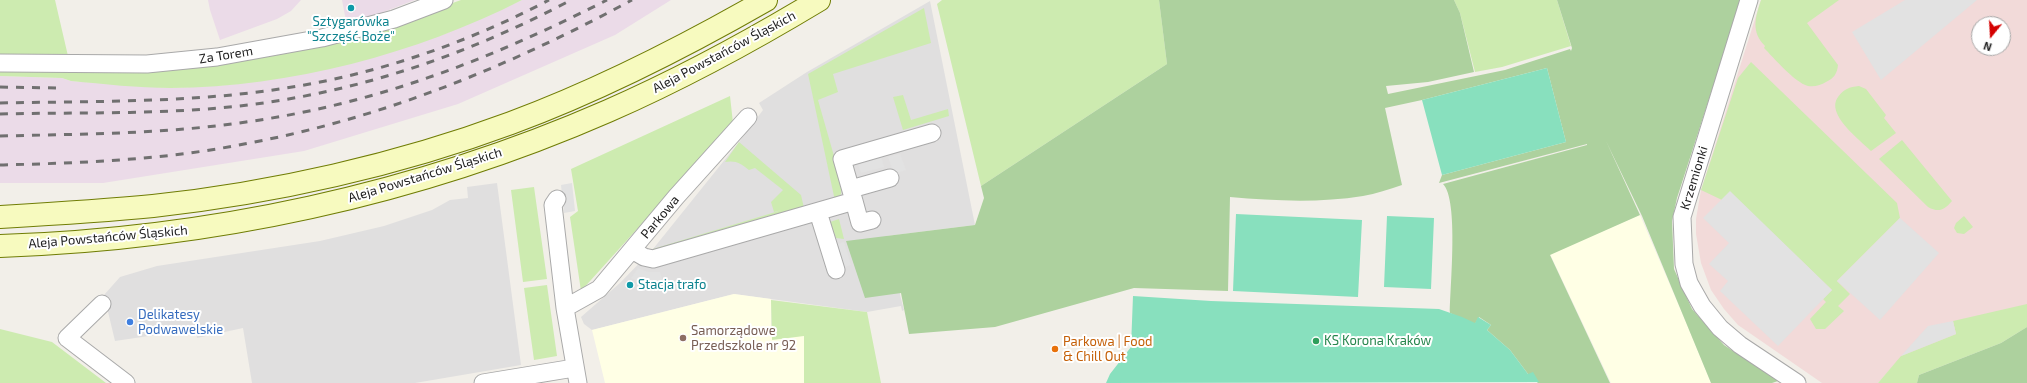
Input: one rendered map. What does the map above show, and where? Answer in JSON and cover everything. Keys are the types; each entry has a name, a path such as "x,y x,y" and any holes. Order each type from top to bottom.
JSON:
{"main road":[{"name":"Aleja Powstańców Śląskich","path":"0,217 95,211 203,199 307,180 409,156 510,123 586,93 680,47 766,0"},
{"name":"Aleja Powstańców Śląskich","path":"0,246 110,239 211,227 301,210 416,181 522,146 609,111 735,49 819,0"}],"street":[{"name":"Za Torem","path":"0,63 147,64 217,57 322,38 394,20 444,0"},
{"name":"Krzemionki","path":"1749,0 1682,217 1684,264 1689,283 1702,306 1720,328 1740,345 1798,383"},
{"name":"Parkowa","path":"565,308 599,289 682,191 748,117"},
{"path":"872,220 860,223 842,159 932,134"},
{"path":"632,250 644,257 652,258 818,212 890,178"},
{"path":"483,383 576,376 565,308 553,205 557,200"},
{"path":"818,212 836,270"},
{"path":"102,304 67,338 126,383"}],"shaded area":[{"path":"208,0 301,0 291,11 277,19 220,40"},
{"path":"342,0 415,0 347,26"},
{"path":"522,0 671,0 615,35 458,104 304,151 103,183 0,183 0,76 62,78 71,81 171,88 227,85 274,79 339,66 442,35"},
{"path":"1761,0 2027,0 2027,327 1895,364 1878,383 1822,383 1738,325 1724,309 1711,290 1701,263 1696,234 1696,219 1701,190"},
{"path":"1905,0 1977,0 1881,80 1852,32"},
{"path":"930,1 975,225 887,236 897,279 901,278 900,295 904,310 902,311 901,306 867,312 734,294 592,330 584,324 581,317 620,283 653,249 739,142 763,110 759,103 807,72"},
{"path":"900,154 906,170 894,174 888,157"},
{"path":"881,156 884,167 861,173 857,163"},
{"path":"497,183 521,365 415,383 252,383 243,328 197,338 196,329 115,341 104,295 120,277 157,266 320,241 384,226 432,210 450,200 468,198 467,187"},
{"path":"572,183 575,211 564,213 561,185"},
{"path":"1730,191 1832,290 1778,346 1720,291 1728,281 1709,264 1729,243 1703,218"},
{"path":"1640,215 1711,383 1611,383 1550,254"},
{"path":"1900,218 1939,253 1880,320 1837,281"},
{"path":"844,242 851,265 841,268 834,245"},
{"path":"638,268 648,272 660,272 664,283 647,284 631,278"},
{"name":"Samorządowe Przedszkole nr 92","path":"734,294 771,299 771,333 804,335 804,383 605,383 592,330"},
{"path":"1953,321 1956,334 1901,356 1928,326"}],"green space":[{"path":"0,0 55,0 68,56 0,55"},
{"path":"461,0 522,0 439,36 396,51 351,64 306,74 261,81 216,86 159,88 71,81 62,78 0,76 0,70 76,72 411,18"},
{"path":"942,0 1159,0 1167,64 981,186 937,4"},
{"path":"1159,0 1454,0 1460,13 1474,72 1428,82 1386,86 1388,94 1505,70 1570,49 1571,51 1572,48 1557,0 1741,0 1677,198 1672,221 1674,269 1692,309 1724,345 1778,381 1772,383 1711,383 1642,216 1606,141 1640,215 1550,255 1610,383 1538,383 1528,374 1510,350 1487,330 1491,325 1479,317 1475,324 1450,313 1452,225 1451,207 1448,193 1443,184 1587,145 1439,183 1442,175 1566,142 1547,68 1385,108 1402,185 1378,193 1330,200 1264,200 1230,197 1228,291 1134,288 995,327 909,334 901,293 865,298 846,241 975,225 984,198 981,186 1167,64"},
{"path":"1454,0 1557,0 1571,46 1502,67 1475,72 1460,13"},
{"path":"1761,0 1839,0 1807,23 1838,65 1837,71 1833,77 1820,85 1808,86 1802,84 1764,48 1765,46 1756,30 1757,13"},
{"path":"924,8 931,43 833,74 838,92 818,100 842,184 841,194 835,201 808,74"},
{"path":"1751,62 1897,203 1900,218 1837,281 1850,294 1838,306 1844,311 1825,329 1816,329 1810,319 1826,302 1823,299 1832,290 1730,192 1722,200 1701,190 1738,78"},
{"path":"1547,68 1566,142 1442,175 1422,100"},
{"path":"1859,86 1866,89 1886,115 1884,118 1896,133 1871,151 1852,134 1840,119 1836,111 1835,104 1840,94 1847,89"},
{"path":"903,95 911,120 948,109 949,116 903,130 893,97"},
{"path":"730,96 733,123 581,291 570,217 578,211 571,169"},
{"path":"1902,140 1952,201 1946,207 1941,210 1935,210 1928,207 1879,159"},
{"path":"739,142 801,195 804,208 655,252 653,249 782,210 774,212 771,202 783,190 755,168 749,170 732,161 725,162"},
{"path":"534,187 547,279 523,282 511,190"},
{"path":"1236,214 1362,220 1358,297 1233,291"},
{"path":"1387,216 1434,218 1431,289 1384,287"},
{"path":"1964,216 1973,227 1964,234 1957,233 1954,228 1956,223"},
{"path":"839,219 844,239 836,238 830,222"},
{"path":"547,285 557,356 534,360 524,288"},
{"name":"KS Korona Kraków","path":"1133,296 1211,301 1439,309 1475,323 1478,317 1491,325 1487,330 1510,350 1528,374 1533,372 1539,382 1106,383 1110,374 1131,347"},
{"path":"771,300 867,312 881,383 804,383 804,336 772,340"},
{"path":"2027,304 2027,327 2001,343 1919,375 1917,383 1878,383 1901,356 1956,334 1953,321"},
{"path":"2027,327 2027,383 1917,383 1919,375 2001,343"},
{"path":"0,329 52,342 106,383 0,383"}],"railway":[{"path":"0,103 179,99 251,93 320,82 421,55 486,30 549,0"},
{"path":"0,114 186,110 248,105 290,99 373,80 414,68 494,37 571,0"},
{"path":"0,136 123,133 185,129 246,122 341,104 387,91 476,60 607,0"},
{"path":"0,165 92,162 184,154 244,144 345,120 395,105 492,68 539,47 632,0"},
{"path":"0,87 62,88"}],"place":[{"name":"Sztygarówka \"Szczęść Boże\"","path":"351,8"},
{"name":"Stacja trafo","path":"630,285"},
{"name":"Delikatesy Podwawelskie","path":"130,322"},
{"name":"Samorządowe Przedszkole nr 92","path":"683,338"},
{"name":"KS Korona Kraków","path":"1316,341"},
{"name":"Parkowa | Food & Chill Out","path":"1055,349"}]}
